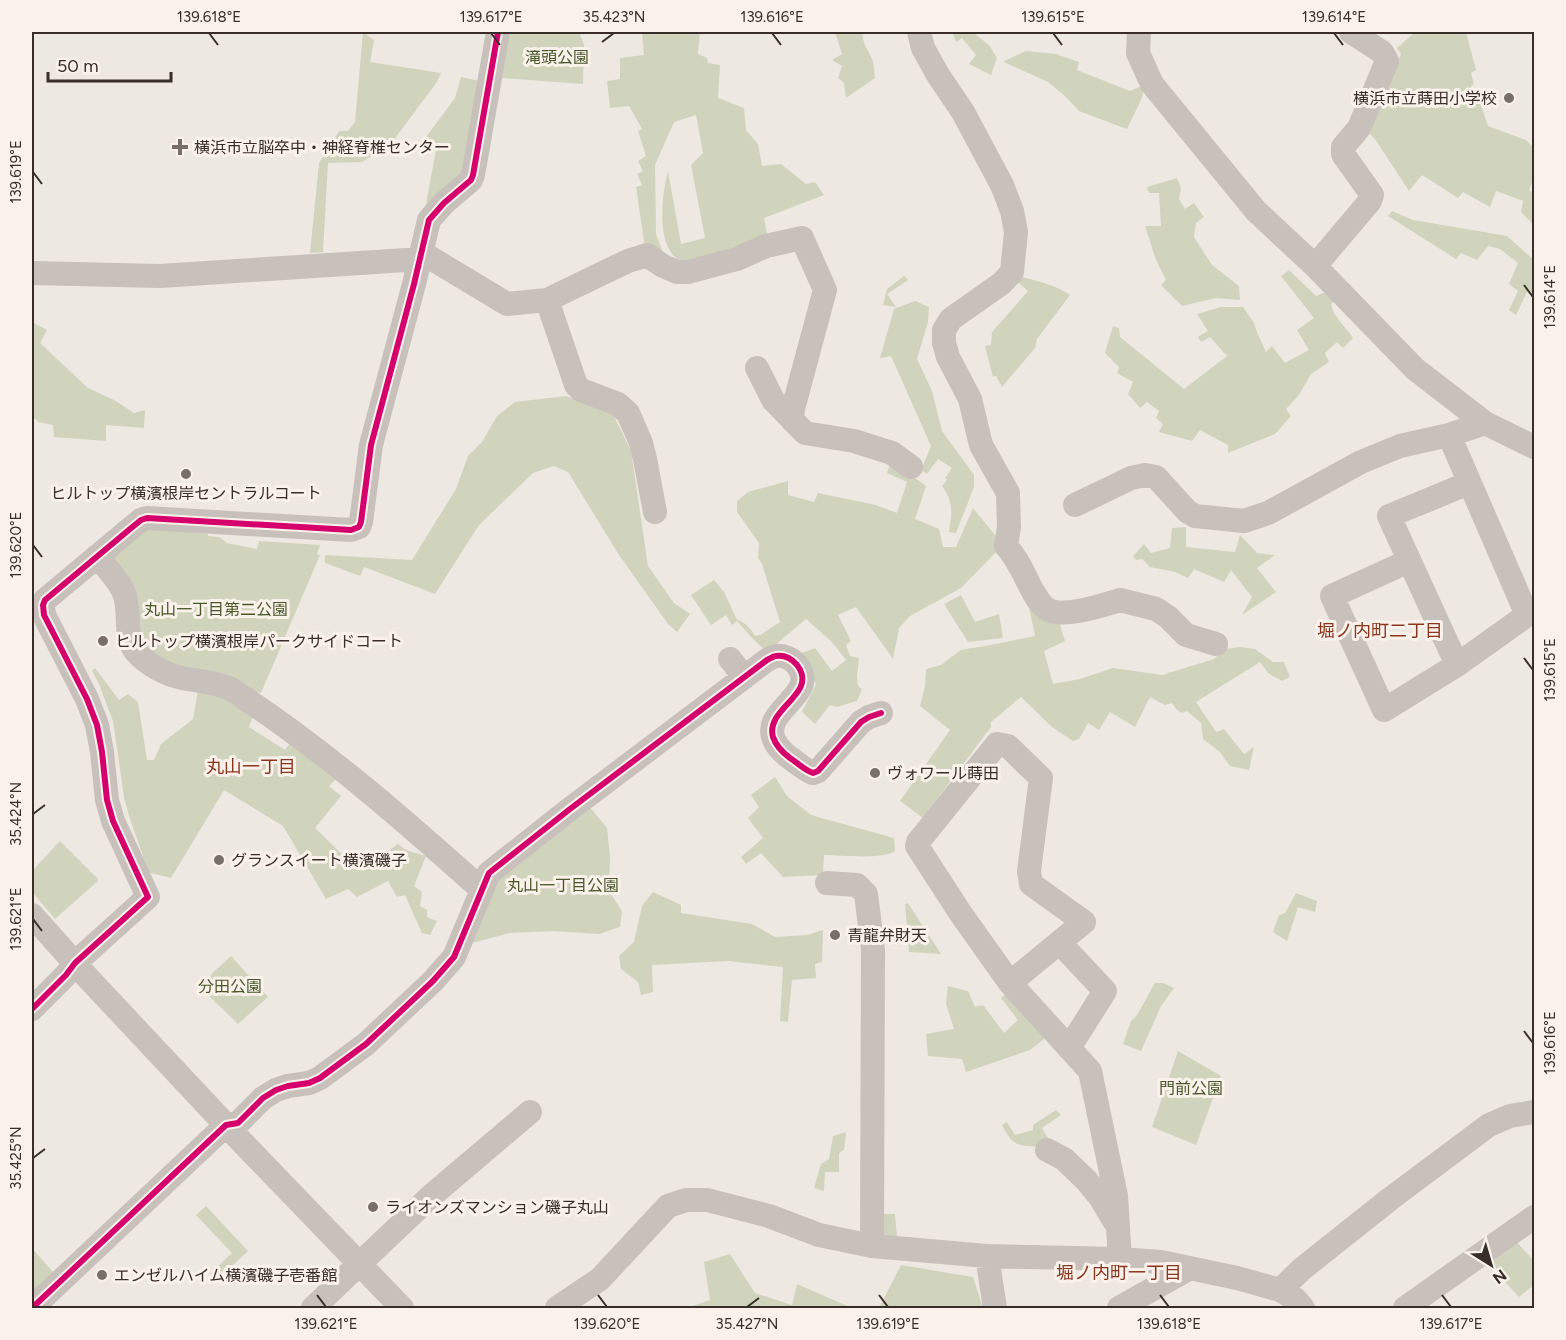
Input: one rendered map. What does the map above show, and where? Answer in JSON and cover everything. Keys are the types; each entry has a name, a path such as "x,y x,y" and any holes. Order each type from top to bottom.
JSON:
{"street":[{"path":"32,1009 75,963 148,897 112,821 106,800 97,725 87,699 44,615 45,600 141,520 147,518 351,530 359,526 371,445 429,220 471,180 473,175 498,32"},
{"path":"920,32 923,48 963,112 1002,184 1012,211 1016,232 1012,272 1002,283 951,320 944,330 948,357 970,399 981,445 1008,493 1009,527 1006,546 1014,555 1039,601 1048,610 1059,613 1070,612 1120,600 1126,601 1156,609 1186,635 1216,644"},
{"path":"1139,32 1138,53 1152,84 1256,211 1315,266 1414,369 1485,423 1534,447"},
{"path":"1315,266 1369,203 1372,195 1343,154 1343,147 1359,128 1387,61 1382,52 1351,32"},
{"path":"32,273 160,276 420,260 429,257 507,304 547,300 628,261 647,255 677,272 688,272 737,259 766,246 802,238 825,290 792,420"},
{"path":"547,300 576,385 581,390 618,404 628,413 641,443 656,512"},
{"path":"757,368 773,400 805,433 854,441 882,449 892,453 911,467"},
{"path":"1075,505 1131,478 1145,475 1156,477 1187,511 1195,516 1244,521 1268,513 1361,462 1400,446 1449,435 1485,423"},
{"path":"1409,561 1332,596 1384,710 1457,665 1527,615 1449,435"},
{"path":"1457,665 1389,516 1469,483"},
{"path":"97,556 124,592 128,608 129,639 137,654 166,672 230,689 247,699 312,746 387,806 481,889"},
{"path":"32,1308 226,1125 238,1122 263,1098 276,1090 309,1083 320,1078 355,1053 380,1031 443,971 454,957 489,873 737,668 775,656 795,661 802,674 802,685 774,720 771,730 782,753 807,772 818,771 861,722 881,713"},
{"path":"1010,983 1084,922 1031,884 1029,871 1041,778 1008,746 997,744 917,846 1010,983 1090,1071 1116,1196 1120,1259"},
{"path":"827,884 857,885 866,894 872,938 872,1246"},
{"path":"32,915 226,1125 402,1308"},
{"path":"1060,943 1105,991 1069,1048"},
{"path":"313,1308 431,1196 530,1112"},
{"path":"1280,1290 1302,1269 1390,1199 1490,1125 1510,1116 1534,1113"},
{"path":"1047,1150 1064,1159 1086,1180 1117,1224"},
{"path":"557,1308 600,1279 668,1206 686,1200 707,1200 737,1207 769,1216 819,1235 872,1246 987,1256 1161,1262 1237,1278 1280,1290 1303,1308"},
{"path":"1406,1308 1534,1216"},
{"path":"987,1256 995,1308"},
{"path":"1124,1307 1190,1268"}],"green space":[{"path":"363,32 374,40 370,62 441,73 437,82 390,145 362,162 328,163 323,252 310,253 319,163 339,131 348,131 355,122"},
{"name":"滝頭公園","path":"508,32 579,32 584,45 583,84 502,78"},
{"path":"642,32 700,32 698,54 707,58 708,63 720,65 718,98 744,108 746,130 758,144 762,166 781,164 806,184 815,182 824,195 764,218 768,238 689,264 678,260 668,247 663,226 664,191 668,171 681,244 705,238 691,165 703,153 696,115 674,122 655,165 656,234 663,252 645,248 636,187 642,185 637,174 643,171 638,161 646,156 638,131 642,129 629,106 610,108 607,81 620,79 620,58 644,55"},
{"path":"835,32 862,32 864,43 873,61 875,78 846,98 844,83 838,78 842,66 832,60 842,54"},
{"path":"952,32 975,32 989,45 997,58 991,75 969,64 976,55 962,38 956,42"},
{"path":"1415,32 1466,32 1476,70 1471,73 1474,84 1463,95 1479,99 1488,126 1526,140 1534,148 1534,177 1529,190 1534,194 1534,225 1521,212 1523,201 1496,191 1490,207 1463,192 1458,198 1422,175 1409,191 1375,139 1365,129 1401,54 1397,48"},
{"path":"1026,51 1056,54 1079,62 1077,70 1130,91 1144,85 1142,98 1127,129 1079,111 1048,82 1004,61"},
{"path":"461,77 479,81 462,172 425,209 436,150 418,148 455,98"},
{"path":"1177,178 1181,188 1179,199 1185,209 1194,203 1204,217 1196,223 1194,237 1212,265 1239,286 1240,300 1216,298 1182,306 1161,285 1166,280 1156,260 1145,226 1161,226 1159,193 1149,193 1147,187"},
{"path":"1392,211 1413,220 1507,236 1534,260 1534,297 1527,292 1516,315 1509,310 1518,291 1509,284 1518,263 1500,249 1488,246 1477,260 1461,253 1456,259 1388,216"},
{"path":"1289,270 1316,296 1330,290 1338,297 1331,304 1332,309 1353,338 1343,348 1337,342 1325,353 1329,362 1311,374 1299,395 1286,409 1291,416 1275,434 1228,453 1228,445 1200,430 1192,441 1159,432 1163,424 1156,418 1159,411 1147,402 1140,408 1128,394 1133,382 1117,373 1119,367 1105,353 1113,326 1119,328 1120,337 1184,389 1227,356 1210,337 1201,342 1198,337 1208,331 1197,314 1221,307 1243,307 1254,323 1266,352 1272,346 1285,363 1309,350 1297,330 1314,318 1281,276"},
{"path":"904,276 908,280 887,294 896,307 883,305 887,289"},
{"path":"1018,276 1051,285 1070,295 1037,339 1035,348 1002,387 996,376 993,377 985,346 991,345 992,332 1028,291 1015,280"},
{"path":"915,301 929,307 928,322 917,359 932,391 942,431 974,475 974,487 956,533 949,532 951,508 949,498 942,486 952,468 938,459 927,474 921,470 931,446 891,356 880,358 894,309"},
{"path":"32,322 47,330 40,343 88,388 114,400 134,413 145,410 144,428 106,425 106,441 54,437 53,425 32,419"},
{"path":"566,396 613,414 631,451 648,566 674,603 690,614 677,632 668,624 619,555 568,472 554,466 533,473 479,525 435,594 364,567 360,576 325,563 325,555 412,560 456,489 468,456 482,442 497,416 515,402"},
{"path":"891,461 926,486 915,519 939,529 943,547 956,547 973,508 1003,545 961,588 910,616 899,628 893,659 856,607 838,615 851,641 846,645 850,656 859,658 857,677 858,686 862,689 857,701 837,707 830,705 815,724 802,712 816,684 796,655 815,648 832,671 846,660 832,642 806,619 766,651 737,621 732,625 726,615 711,625 691,595 714,580 724,592 737,620 748,626 755,636 780,622 762,564 758,558 759,543 737,512 737,501 748,492 788,481 788,495 814,502 818,493 876,505 897,513 907,482 887,473"},
{"name":"丸山一丁目第二公園","path":"157,527 197,528 197,533 219,537 227,543 257,549 259,541 320,545 317,554 320,555 261,693 178,670 146,654 113,566 114,555 141,532"},
{"path":"1186,527 1186,547 1235,552 1240,535 1257,553 1275,555 1257,568 1276,592 1242,615 1252,597 1231,570 1224,582 1194,569 1188,578 1175,572 1150,567 1142,559 1136,560 1133,556 1144,544 1151,553 1170,548 1172,528"},
{"path":"961,595 975,622 999,614 1003,638 968,642 944,604"},
{"path":"1028,602 1058,618 1065,641 1044,651 1053,684 1080,679 1113,668 1162,675 1214,659 1225,649 1240,647 1255,649 1273,662 1284,662 1290,677 1282,681 1268,673 1260,662 1196,702 1216,732 1224,729 1244,754 1254,747 1249,770 1230,766 1220,752 1203,739 1201,723 1187,711 1182,713 1177,710 1172,703 1165,705 1150,697 1135,727 1110,712 1099,730 1088,723 1079,739 1073,741 1052,727 1021,697 991,722 991,727 923,818 900,801 950,730 920,706 925,687 926,669 941,665 961,650 1035,636"},
{"path":"95,668 119,700 128,694 138,702 147,760 154,760 161,744 193,719 198,690 230,699 254,714 249,727 285,750 291,742 338,777 329,786 341,796 315,828 349,861 355,856 367,866 398,844 406,850 426,856 414,886 422,892 420,906 427,910 427,917 437,921 430,935 422,933 405,895 397,897 388,881 357,897 348,889 326,899 283,826 224,790 171,878 147,872 124,797 113,721 92,671"},
{"path":"775,777 787,796 811,815 894,838 895,851 871,856 824,855 823,875 783,877 761,853 746,864 741,857 763,838 748,818 759,807 751,795"},
{"name":"丸山一丁目公園","path":"588,805 607,828 610,856 609,891 622,911 620,927 599,934 553,931 510,933 468,944 483,888"},
{"path":"60,841 99,880 55,919 32,892 32,871"},
{"path":"653,892 681,905 681,913 752,924 775,937 807,935 823,930 822,962 815,964 816,978 792,980 788,1022 780,1021 783,967 729,961 652,965 653,992 641,995 638,982 621,969 619,956 634,942 642,906"},
{"path":"1296,893 1317,901 1315,912 1298,907 1287,941 1273,932 1279,915 1285,913"},
{"path":"908,903 941,954 909,952 905,904"},
{"name":"分田公園","path":"231,956 268,997 238,1024 199,986"},
{"path":"1155,983 1163,983 1174,988 1161,1006 1141,1051 1123,1044 1131,1021 1137,1015"},
{"path":"948,986 968,991 975,1007 983,1005 1004,1033 1018,1020 1001,998 1008,992 1048,1036 1030,1050 966,1072 962,1059 928,1056 926,1034 954,1029 946,1004"},
{"name":"門前公園","path":"1178,1051 1221,1076 1196,1145 1152,1127"},
{"path":"1056,1110 1061,1115 1042,1128 1048,1138 1045,1147 1014,1142 1002,1125 1007,1122 1015,1135 1033,1130 1033,1125"},
{"path":"846,1132 844,1150 839,1153 839,1172 825,1172 824,1191 814,1188 821,1164 829,1159 833,1136"},
{"path":"206,1206 248,1251 216,1281 210,1274 232,1253 196,1215"},
{"path":"880,1214 895,1214 897,1239 881,1240"},
{"path":"1514,1239 1534,1261 1534,1285 1519,1297 1485,1260"},
{"path":"32,1248 53,1272 32,1293"},
{"path":"730,1254 755,1293 792,1305 797,1284 852,1308 687,1308 710,1300 704,1262"},
{"path":"901,1265 973,1277 983,1308 879,1308"}],"cycle path":[{"path":"32,1009 75,963 148,897 113,821 107,800 97,725 87,699 44,615 45,600 141,520 147,518 351,530 359,527 371,445 429,220 444,203 471,180 473,175 498,32"},
{"path":"32,1308 226,1125 238,1123 263,1098 276,1090 309,1083 320,1078 366,1044 433,981 454,957 489,873 767,660 775,656 782,656 793,661 800,669 801,686 777,716 772,729 773,737 780,749 810,772 818,771 861,722 881,713"}],"place":[{"name":"横浜市立蒔田小学校","path":"1509,98"},
{"name":"横浜市立脳卒中・神経脊椎センター","path":"180,147"},
{"name":"ヒルトップ横濱根岸セントラルコート","path":"186,474"},
{"name":"ヒルトップ横濱根岸パークサイドコート","path":"103,641"},
{"name":"ヴォワール蒔田","path":"875,773"},
{"name":"グランスイート横濱磯子","path":"219,860"},
{"name":"青龍弁財天","path":"835,935"},
{"name":"ライオンズマンション磯子丸山","path":"373,1207"},
{"name":"エンゼルハイム横濱磯子壱番館","path":"102,1275"}],"district":[{"name":"堀ノ内町二丁目","path":"1380,631"},
{"name":"丸山一丁目","path":"251,767"},
{"name":"堀ノ内町一丁目","path":"1119,1273"}]}
